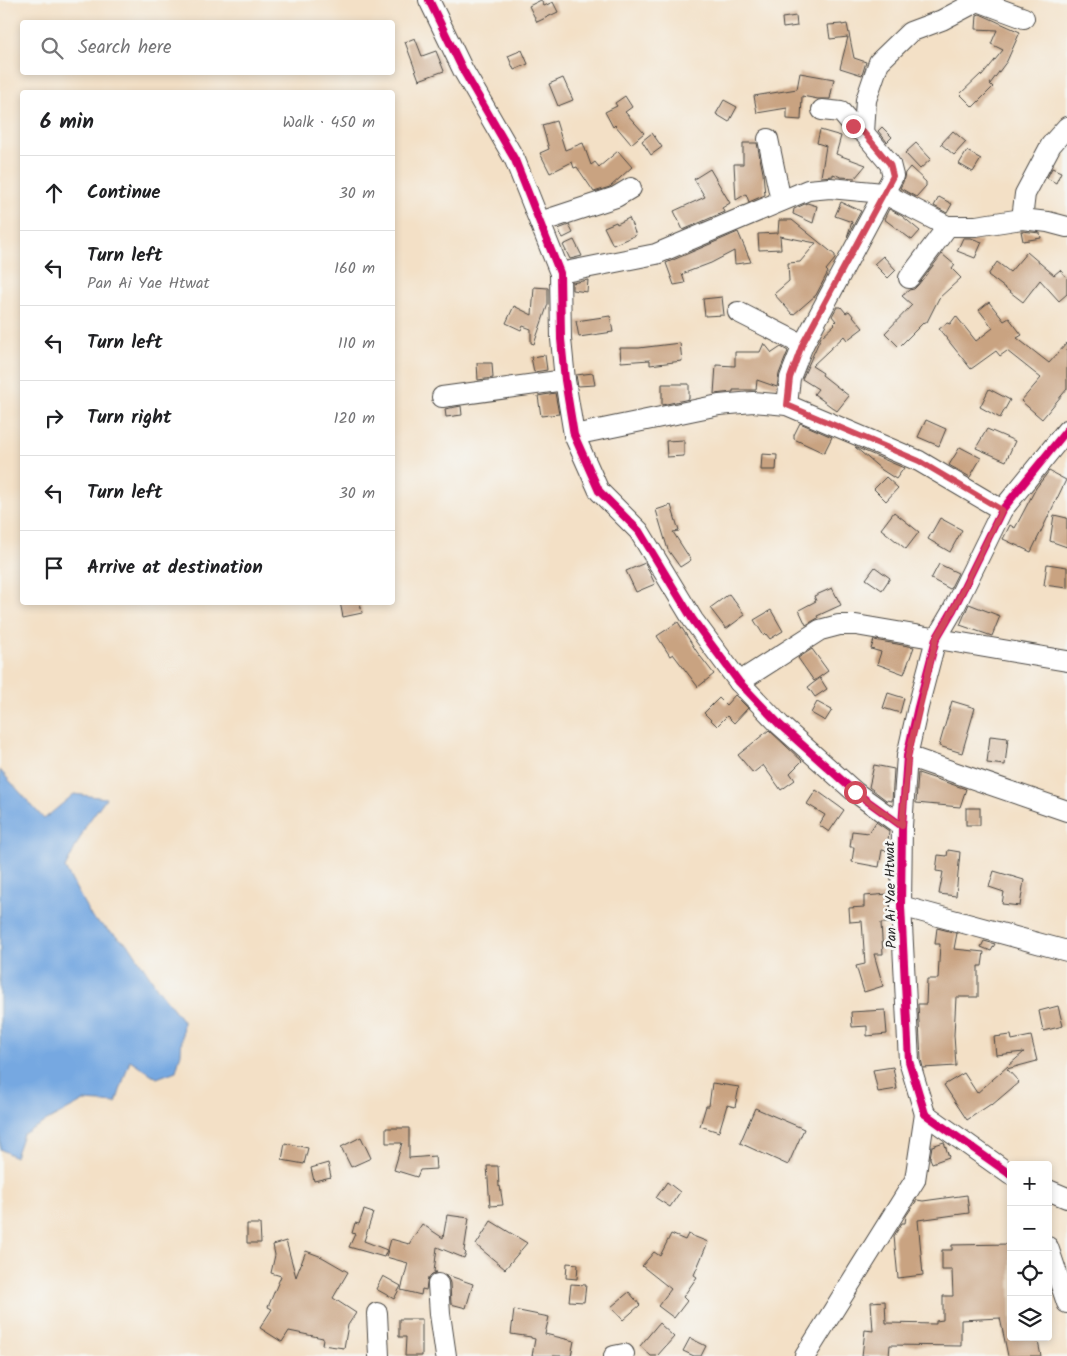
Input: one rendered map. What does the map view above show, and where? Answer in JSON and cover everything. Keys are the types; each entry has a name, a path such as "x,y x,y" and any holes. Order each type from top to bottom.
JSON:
{"street":[{"path":"429,0 463,70 515,160 560,274 565,380 574,435 599,491 639,531 693,620 739,682 780,725 855,792 902,826"},
{"path":"864,133 866,100 879,62 910,32 942,20 978,1 1024,18"},
{"path":"787,405 790,378 802,345 893,176 890,164 864,133 853,126 841,112 822,110"},
{"path":"1022,219 1025,194 1051,145 1067,127"},
{"path":"768,139 781,201"},
{"path":"540,222 616,197 631,188"},
{"path":"560,274 656,254 808,190 830,188 883,193 948,226 976,226 1022,219 1048,222 1067,227"},
{"path":"909,278 948,226"},
{"path":"738,312 802,345"},
{"path":"442,397 565,380"},
{"path":"574,435 719,406 753,402 787,405 919,461 1002,510"},
{"name":"Pan Ai Yae Htwat","path":"925,1114 908,1061 901,906 902,826 908,756 936,639 953,610 1002,510 1067,430"},
{"path":"739,682 820,630 839,625 856,625 1067,662"},
{"path":"908,756 1067,811"},
{"path":"901,906 1067,951"},
{"path":"805,1356 915,1180 925,1114 1007,1171"},
{"path":"1052,1192 1067,1198"},
{"path":"1049,1251 1067,1303"},
{"path":"438,1284 446,1356"},
{"path":"377,1313 379,1356"}],"water":[{"path":"0,770 44,819 74,794 106,798 87,824 65,868 92,918 130,946 158,989 183,1021 181,1053 176,1071 157,1078 130,1060 116,1103 84,1101 23,1134 15,1157 0,1149"}],"building":[{"path":"541,0 544,6 553,2 558,12 537,22 529,6"},
{"path":"980,14 1020,32 1007,61 990,84 993,87 973,107 960,94 981,74 982,76 1003,50 991,44 997,30 976,29 977,15"},
{"path":"796,16 797,26 783,28 782,18"},
{"path":"847,24 854,58 866,62 862,75 840,68 848,37 830,39 828,25"},
{"path":"415,38 422,56 436,51 444,71 419,80 405,42"},
{"path":"522,50 528,64 514,70 508,56"},
{"path":"800,73 834,79 830,99 802,96 801,120 787,119 787,108 757,113 754,96 797,89"},
{"path":"563,78 573,100 558,106 549,84"},
{"path":"625,96 632,107 625,112 644,133 631,144 615,125 613,127 605,112 617,106 615,103"},
{"path":"724,100 737,107 729,122 716,114"},
{"path":"556,121 565,150 583,143 591,165 595,162 599,167 618,151 632,167 610,187 594,192 577,167 574,168 572,162 550,173 540,153 549,149 542,125"},
{"path":"882,127 892,137 887,142 878,131"},
{"path":"820,130 841,136 836,154 866,165 855,178 841,177 833,174 833,176 821,177 826,146 817,143"},
{"path":"953,131 966,142 954,155 941,144"},
{"path":"652,133 662,147 651,155 642,141"},
{"path":"743,143 757,143 763,173 765,195 749,202 746,194 736,200 734,164 743,164"},
{"path":"916,143 931,159 920,169 905,153"},
{"path":"967,151 981,159 973,172 959,164"},
{"path":"910,167 926,182 926,186 916,197 900,188 905,173"},
{"path":"1052,168 1061,172 1056,183 1047,178"},
{"path":"710,169 730,203 722,208 724,212 683,230 674,211 705,197 694,179"},
{"path":"939,197 952,204 947,213 934,206"},
{"path":"841,202 861,211 847,237 852,222 835,216"},
{"path":"807,203 817,206 813,223 793,214 794,209"},
{"path":"889,209 902,216 920,231 912,240 884,219"},
{"path":"629,218 636,235 613,245 604,227 616,222 617,224"},
{"path":"779,220 792,220 835,255 835,259 826,270 828,272 816,295 793,315 774,294 789,281 788,263 800,262 816,243 780,236 781,249 759,250 758,234 778,233"},
{"path":"569,225 573,233 563,238 558,229"},
{"path":"1021,231 1040,233 1041,238 1023,241"},
{"path":"738,232 751,262 735,264 734,251 711,263 682,274 685,283 674,285 666,263"},
{"path":"963,238 971,238 982,242 975,258 957,251"},
{"path":"574,240 582,256 570,259 563,245"},
{"path":"1027,252 1054,275 1060,270 1067,278 1067,294 1059,301 1040,280 1023,302 988,275 997,262 1010,272"},
{"path":"942,254 955,265 952,269 961,278 939,298 927,322 924,322 899,347 885,333 912,305 902,296 918,285"},
{"path":"883,256 896,270 888,278 874,264"},
{"path":"588,280 587,292 572,290 572,283"},
{"path":"534,287 548,288 548,304 534,344 531,343 531,329 523,326 521,330 506,323 514,306 532,315"},
{"path":"722,297 724,315 705,316 703,299"},
{"path":"989,302 1004,321 1009,318 1022,335 1017,338 1049,363 1067,343 1067,389 1042,419 1021,401 1041,378 1007,351 1000,356 996,351 971,369 939,329 947,323 950,324 956,316 976,341 993,328 979,310"},
{"path":"837,307 841,307 846,313 849,311 863,328 847,340 844,336 812,366 849,396 837,411 814,394 818,389 802,379 821,337 835,324 836,321 832,316"},
{"path":"610,316 613,332 579,337 576,321"},
{"path":"680,343 682,361 650,365 650,360 621,362 620,348 639,348"},
{"path":"764,343 772,353 781,347 788,351 779,374 777,387 757,380 756,390 733,390 733,392 714,394 716,365 735,366 735,352 760,352"},
{"path":"545,355 547,370 534,372 531,357"},
{"path":"477,363 492,363 493,378 478,380"},
{"path":"593,373 595,385 578,386 576,375"},
{"path":"662,384 689,384 689,399 662,405"},
{"path":"989,389 1010,400 1000,418 980,407"},
{"path":"555,393 559,414 541,416 538,396"},
{"path":"461,406 462,415 446,417 445,409"},
{"path":"926,420 946,429 939,446 918,437"},
{"path":"800,423 832,437 824,453 794,439"},
{"path":"987,429 1015,441 1006,461 976,448"},
{"path":"684,440 684,456 667,457 666,441"},
{"path":"855,447 904,468 896,479 882,470"},
{"path":"960,447 981,458 970,477 949,465"},
{"path":"762,454 777,455 776,470 761,470"},
{"path":"1049,471 1066,480 1031,552 1003,539 1010,525 1015,528 1036,488"},
{"path":"886,477 898,488 886,501 874,489"},
{"path":"671,505 679,531 673,532 691,560 680,567 668,550 656,510"},
{"path":"894,512 919,532 906,549 881,529"},
{"path":"1054,515 1067,518 1067,547 1050,541"},
{"path":"940,518 962,530 950,552 928,539"},
{"path":"645,563 655,584 636,592 626,571"},
{"path":"939,564 958,573 950,589 931,579"},
{"path":"1047,564 1067,567 1067,588 1044,585"},
{"path":"875,567 890,578 882,590 866,579"},
{"path":"832,588 841,605 817,616 818,618 806,625 799,610 816,601 814,596"},
{"path":"729,594 745,615 726,629 710,608"},
{"path":"969,604 1000,616 992,636 960,625"},
{"path":"341,605 361,605 362,613 343,617"},
{"path":"771,610 783,631 770,639 766,634 764,636 754,620"},
{"path":"678,622 714,674 698,687 673,654 670,656 657,636"},
{"path":"874,640 914,647 904,674 877,664 881,652 871,649"},
{"path":"812,649 828,671 814,681 798,658"},
{"path":"820,678 827,689 815,697 808,687"},
{"path":"888,693 904,698 900,713 883,708"},
{"path":"735,695 748,708 734,723 727,716 717,726 704,713 719,698 726,705"},
{"path":"952,701 975,708 962,753 939,746"},
{"path":"817,702 832,710 825,721 811,713"},
{"path":"769,730 802,761 790,773 795,780 781,790 763,765 753,773 738,755"},
{"path":"990,736 1008,738 1005,765 987,763"},
{"path":"874,765 894,769 892,801 886,800 869,787"},
{"path":"918,773 966,789 960,807 916,803"},
{"path":"816,790 844,810 829,832 819,825 825,815 807,804"},
{"path":"966,808 980,808 980,825 966,825"},
{"path":"876,822 889,831 887,851 882,850 879,867 852,862 854,847 850,847 852,831 869,833"},
{"path":"948,850 960,852 956,896 939,894 943,872 936,871 938,855 947,856"},
{"path":"994,871 1024,880 1020,906 1002,904 1004,892 989,887"},
{"path":"889,894 890,923 881,923 883,954 874,954 883,986 864,992 856,966 865,964 862,921 850,922 849,908 864,907 864,896"},
{"path":"937,928 957,933 954,949 984,952 982,966 978,966 978,997 956,997 954,1035 956,1066 923,1068 918,1004 926,1004 927,979 938,979 940,944 935,944"},
{"path":"984,941 995,944 991,951 981,947"},
{"path":"1058,1006 1063,1026 1043,1031 1039,1011"},
{"path":"885,1010 887,1034 867,1036 867,1026 852,1027 851,1012"},
{"path":"1011,1035 1012,1040 1031,1036 1037,1061 1007,1069 1019,1082 992,1105 967,1120 944,1085 964,1073 977,1093 1024,1052 996,1055 994,1037"},
{"path":"893,1067 897,1089 878,1092 873,1070"},
{"path":"712,1083 739,1087 735,1107 727,1105 719,1132 700,1126 706,1106 709,1106"},
{"path":"755,1108 804,1129 788,1165 740,1143"},
{"path":"386,1128 409,1128 409,1158 435,1156 436,1169 420,1170 417,1177 394,1170 402,1143 386,1143"},
{"path":"361,1137 371,1158 351,1167 341,1147"},
{"path":"944,1142 949,1157 932,1163 930,1158 932,1146"},
{"path":"285,1143 308,1148 304,1164 282,1160"},
{"path":"328,1163 331,1177 314,1181 311,1168"},
{"path":"487,1166 498,1166 499,1187 503,1205 490,1206"},
{"path":"667,1182 680,1192 670,1207 656,1198"},
{"path":"967,1195 969,1213 918,1220 923,1275 898,1278 894,1236 902,1223 905,1223 906,1216 917,1200 923,1201"},
{"path":"364,1210 373,1213 364,1241 387,1250 384,1257 349,1247 355,1234 352,1233 355,1223 359,1224"},
{"path":"447,1215 469,1218 464,1258 437,1247 434,1272 437,1272 428,1278 426,1290 422,1289 421,1295 401,1290 408,1263 386,1257 391,1239 409,1244 422,1224 443,1238"},
{"path":"491,1221 527,1243 505,1269 476,1245"},
{"path":"247,1224 260,1224 261,1243 247,1243"},
{"path":"671,1234 685,1240 688,1234 708,1242 694,1275 697,1277 683,1297 687,1301 674,1318 658,1306 671,1289 642,1266 654,1252 660,1256"},
{"path":"286,1241 296,1277 306,1251 322,1257 348,1272 333,1298 356,1313 348,1325 344,1348 322,1345 323,1338 289,1331 282,1342 260,1328 272,1309 268,1307 281,1276 271,1273 275,1255 273,1245"},
{"path":"1007,1244 1007,1341 1038,1341 1041,1356 1008,1356 1000,1318 961,1320 961,1346 890,1345 889,1356 862,1356 865,1330 873,1331 871,1302 885,1301 886,1323 936,1324 936,1321 943,1320 943,1296 953,1296 952,1270 942,1270 942,1250 952,1250 952,1245"},
{"path":"567,1263 578,1264 577,1279 566,1278"},
{"path":"444,1274 473,1284 466,1308 451,1304 450,1283"},
{"path":"383,1276 401,1286 394,1299 376,1289"},
{"path":"571,1284 586,1285 584,1302 569,1301"},
{"path":"629,1292 640,1305 623,1320 611,1307"},
{"path":"514,1310 549,1317 545,1334 574,1341 571,1356 532,1356 535,1339 511,1334"},
{"path":"399,1319 422,1319 422,1356 405,1356 406,1337 399,1337"},
{"path":"659,1323 674,1337 657,1356 651,1356 640,1346"},
{"path":"690,1338 706,1346 701,1356 694,1356 683,1351"}],"cycle path":[{"path":"429,0 463,70 515,160 560,273 561,339 565,380 574,435 599,491 639,531 693,620 739,682 780,725 855,792 902,826"},
{"path":"1007,1172 925,1114 909,1061 901,906 902,826 907,756 936,639 953,610 1002,510 1067,430"}],"route":[{"path":"853,126 864,133 890,164 893,176 802,345 790,378 787,405 919,461 1002,510 953,610 936,639 918,707 908,756 902,826 855,792"}]}
